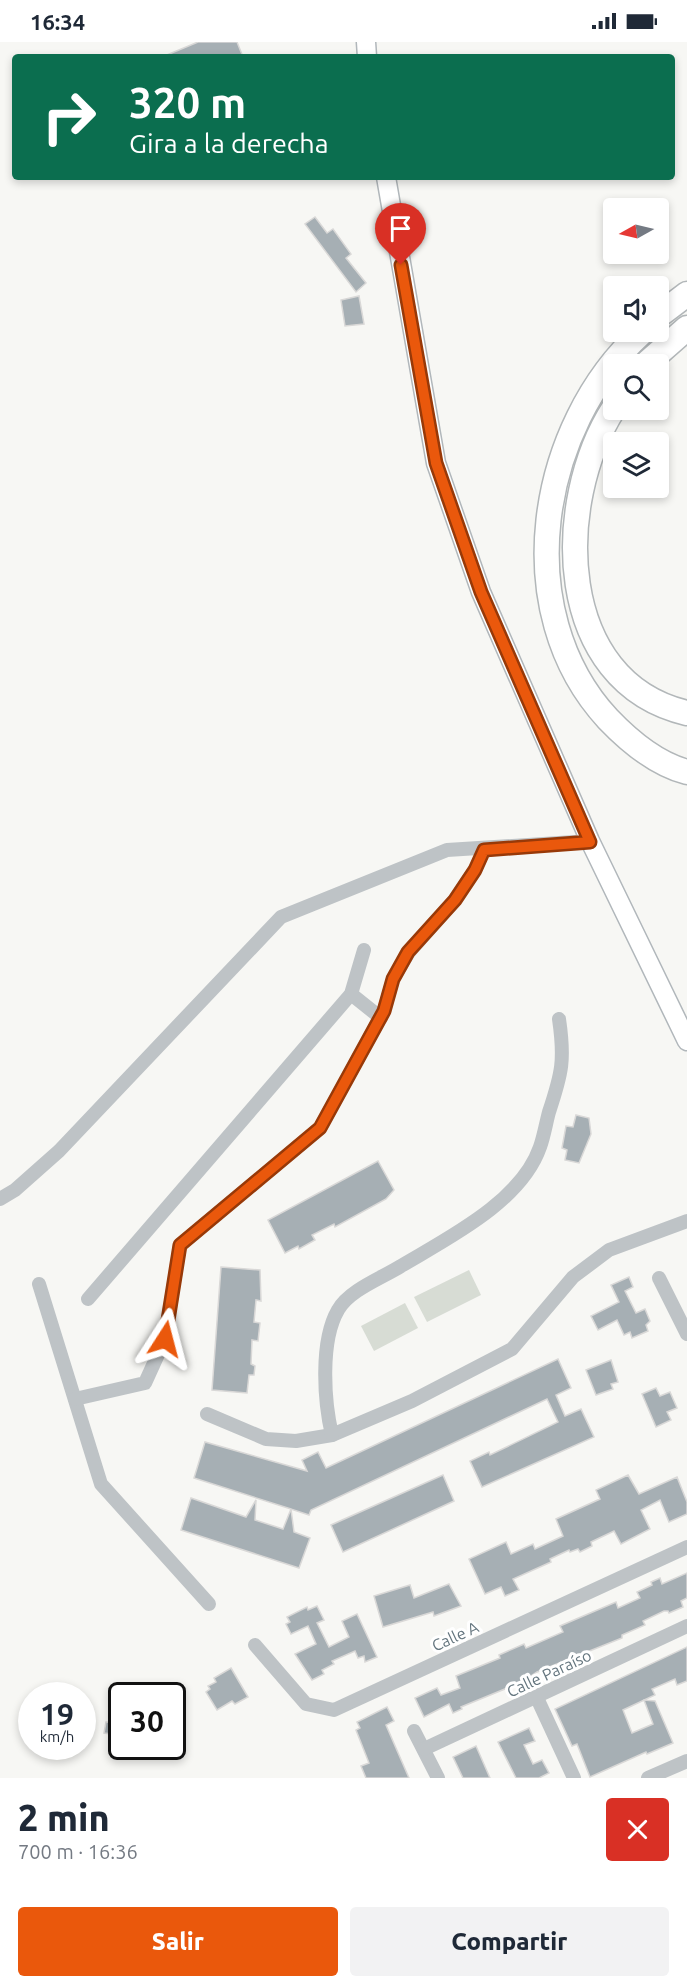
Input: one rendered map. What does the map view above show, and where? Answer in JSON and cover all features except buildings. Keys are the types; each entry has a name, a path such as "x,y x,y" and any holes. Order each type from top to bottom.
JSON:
{"highway":[{"path":"669,308 687,294"},
{"path":"657,354 687,328"},
{"path":"631,342 600,378 565,447 548,514 548,576 561,638 585,690 617,729 640,748 676,769 687,772"},
{"path":"607,420 596,441 578,501 576,560 583,611 592,636 611,667 655,701 687,713"}],"main road":[{"path":"387,180 436,463 481,592 590,842 687,1041"}],"street":[{"path":"0,1199 15,1190 59,1151 281,917 447,850 484,850 590,842"},
{"path":"75,1399 145,1383 165,1339 180,1245 320,1128 381,1018 393,979 408,952 455,900 475,870 484,850"},
{"path":"88,1299 351,994 364,950"},
{"path":"351,994 381,1018"},
{"path":"332,1435 327,1413 326,1375 330,1332 338,1310 354,1294 463,1229 493,1206 524,1174 540,1147 560,1079 564,1048 560,1019"},
{"path":"207,1414 266,1439 296,1441 332,1435 412,1401 512,1349 573,1277 609,1250 687,1221"},
{"path":"659,1278 687,1334"},
{"path":"39,1284 101,1484 209,1604"},
{"name":"Calle A","path":"255,1645 306,1704 334,1710 687,1547"},
{"name":"Calle Paraíso","path":"424,1749 687,1626"},
{"path":"537,1698 574,1778"},
{"path":"414,1731 438,1778"},
{"path":"648,1778 687,1761"}],"shaded area":[{"path":"469,1270 481,1295 427,1322 414,1297"},
{"path":"405,1303 418,1328 374,1351 361,1326"}],"route":[{"path":"165,1339 180,1245 320,1128 384,1011 393,979 408,952 455,900 475,870 484,850 590,842 481,592 436,463 401,265"}]}
